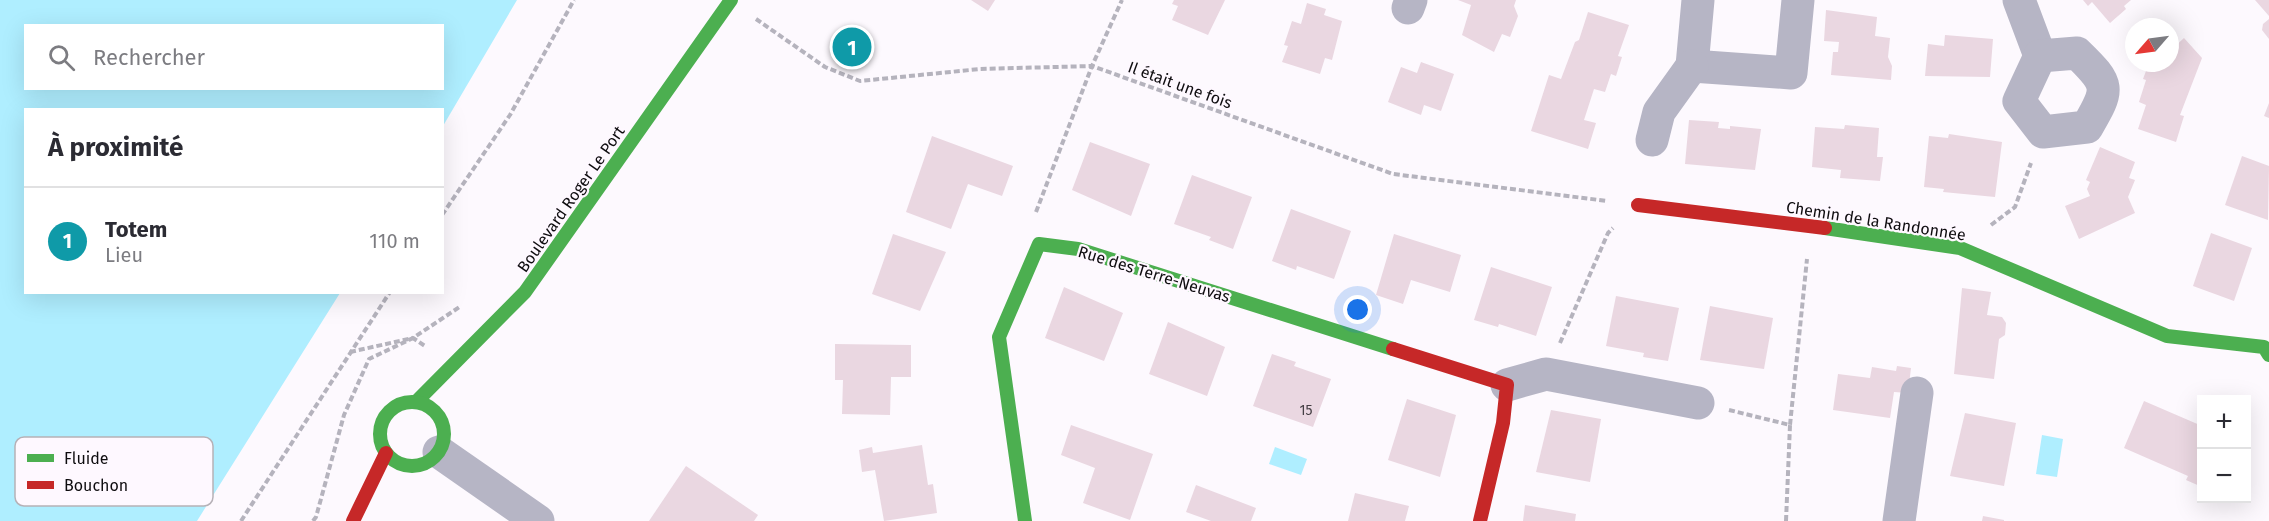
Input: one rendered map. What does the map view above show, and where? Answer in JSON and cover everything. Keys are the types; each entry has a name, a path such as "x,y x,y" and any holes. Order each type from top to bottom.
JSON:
{"street":[{"path":"1652,140 1659,112 1692,66 1698,0"},
{"path":"1692,66 1791,73 1798,0"},
{"path":"2019,0 2040,56 2019,101 2043,132 2087,128 2104,99 2101,76 2077,53 2040,56"},
{"name":"Boulevard Roger Le Port","path":"417,402 525,292 731,1"},
{"name":"Chemin de la Randonnée","path":"1638,205 1811,226 1960,248 2167,336 2264,347 2269,355"},
{"path":"1025,521 999,337 1039,244"},
{"name":"Rue des Terre-Neuvas","path":"1039,244 1078,249 1507,384"},
{"path":"1480,521 1503,423 1507,384 1546,374 1698,403"},
{"path":"1899,521 1917,393"},
{"path":"407,401 417,402 436,412 442,421 443,442 439,452 432,459 413,466 393,460 386,453 379,433 387,412 407,401"},
{"path":"439,452 538,521"},
{"path":"353,521 386,453"}],"path":[{"path":"444,212 510,115 574,0"},
{"path":"1039,244 1033,219 1092,66 1122,0"},
{"name":"Il était une fois","path":"731,1 825,67 860,81 980,69 1092,66 1393,174 1638,205"},
{"path":"1960,248 2015,207 2043,132"},
{"path":"1786,521 1790,425 1811,226"},
{"path":"1546,374 1608,233"},
{"path":"241,521 389,294"},
{"path":"313,521 344,415 369,359 413,338 462,305"},
{"path":"350,352 413,338 453,364"},
{"path":"1698,403 1790,425"}],"water":[{"path":"0,0 517,0 444,124 444,108 24,108 24,294 339,294 213,495 213,437 15,437 15,506 206,506 197,521 0,521"},
{"path":"2042,435 2063,439 2057,477 2036,474"},
{"path":"1275,447 1307,459 1301,475 1269,464"}],"building":[{"path":"971,0 995,0 988,11"},
{"path":"1174,0 1225,0 1208,35 1172,20 1178,6 1172,4"},
{"path":"1458,0 1516,0 1514,6 1518,16 1510,37 1502,34 1494,52 1462,35 1471,5"},
{"path":"2083,0 2131,0 2124,6 2126,9 2110,23 2092,2 2088,6"},
{"path":"2255,0 2269,0 2269,16"},
{"path":"1307,3 1326,9 1324,15 1342,21 1332,60 1325,58 1320,74 1282,62 1288,46 1284,45 1292,21 1301,24"},
{"path":"1826,10 1877,17 1875,36 1890,38 1888,57 1892,66 1891,80 1831,75 1833,52 1838,52 1839,42 1824,41"},
{"path":"1588,12 1629,25 1618,56 1622,57 1616,76 1611,74 1605,92 1594,89 1584,120 1596,123 1588,149 1531,131 1549,75 1561,79 1575,42 1579,40"},
{"path":"2269,19 2269,39 2262,30 2263,24"},
{"path":"1945,35 1993,39 1990,77 1925,76 1928,44 1944,46"},
{"path":"2184,38 2202,58 2180,115 2184,116 2176,142 2138,129 2146,105 2139,102 2146,80 2143,79 2146,72 2179,72 2179,43"},
{"path":"1421,62 1454,74 1441,111 1424,105 1421,115 1388,102 1401,67 1417,73"},
{"path":"2269,103 2269,118 2264,116"},
{"path":"1689,120 1719,122 1718,128 1730,129 1730,126 1761,129 1755,170 1685,164"},
{"path":"1845,125 1879,128 1877,157 1883,157 1880,181 1840,178 1841,170 1812,167 1815,127 1844,129"},
{"path":"1949,134 2002,142 1995,197 1943,192 1944,189 1924,187 1929,136 1948,138"},
{"path":"932,136 1013,166 1002,196 968,184 951,229 906,212"},
{"path":"1090,142 1150,164 1131,216 1072,190"},
{"path":"2100,147 2135,162 2129,178 2135,180 2128,197 2135,213 2079,239 2065,206 2090,196 2087,189 2090,182 2086,180"},
{"path":"2242,156 2269,166 2268,220 2225,205"},
{"path":"1192,175 1252,197 1233,249 1209,240 1211,237 1174,224"},
{"path":"1291,209 1351,231 1334,279 1297,266 1296,270 1272,261"},
{"path":"2211,233 2252,248 2234,301 2193,286"},
{"path":"893,234 946,252 920,311 872,294"},
{"path":"1394,234 1461,255 1450,292 1411,280 1403,304 1376,295"},
{"path":"1491,267 1552,287 1536,336 1499,324 1498,327 1474,320"},
{"path":"1064,287 1123,313 1104,361 1045,338"},
{"path":"1962,288 1991,292 1987,315 2002,317 2006,323 2005,335 1999,339 1994,379 1954,374"},
{"path":"1616,296 1679,308 1668,361 1643,357 1644,353 1606,346"},
{"path":"1710,306 1773,318 1764,369 1700,360"},
{"path":"1168,322 1225,347 1207,396 1149,374"},
{"path":"835,344 911,345 911,377 891,377 890,415 842,414 843,380 835,380"},
{"path":"1272,354 1296,362 1294,366 1331,379 1313,427 1253,406"},
{"path":"1897,366 1911,368 1908,393 1894,392 1890,418 1833,410 1838,374 1870,378 1872,367 1896,371"},
{"path":"1407,399 1456,415 1440,477 1388,460"},
{"path":"2144,401 2197,424 2197,485 2186,480 2188,476 2124,448"},
{"path":"1551,410 1601,419 1590,482 1536,472"},
{"path":"1965,413 2016,423 2004,486 1950,476"},
{"path":"1071,425 1153,454 1130,520 1083,503 1095,468 1061,455"},
{"path":"922,445 928,485 933,484 937,513 884,521 875,470 862,472 859,450 872,447 873,453"},
{"path":"686,466 758,515 754,521 649,521"},
{"path":"1196,485 1256,508 1251,521 1211,521 1186,512"},
{"path":"1355,493 1409,506 1405,521 1348,521"},
{"path":"1525,505 1576,514 1575,521 1523,521"},
{"path":"1983,516 2004,520 2004,521 1982,521"}],"traffic: fast":[{"path":"417,401 525,292 731,0"},
{"path":"1825,228 1960,248 2167,336 2264,347 2269,355"},
{"path":"1025,521 999,337 1039,244 1078,249 1393,349"},
{"path":"406,402 418,402 435,411 442,422 444,434 442,446 435,457 418,466 406,466 394,461 385,452 380,440 380,428 385,416 394,407 406,402"}],"traffic: jam":[{"path":"1638,205 1825,228"},
{"path":"1393,349 1507,385 1503,423 1480,521"},
{"path":"353,521 386,453"}],"place":[{"name":"Totem","path":"852,47"}]}
